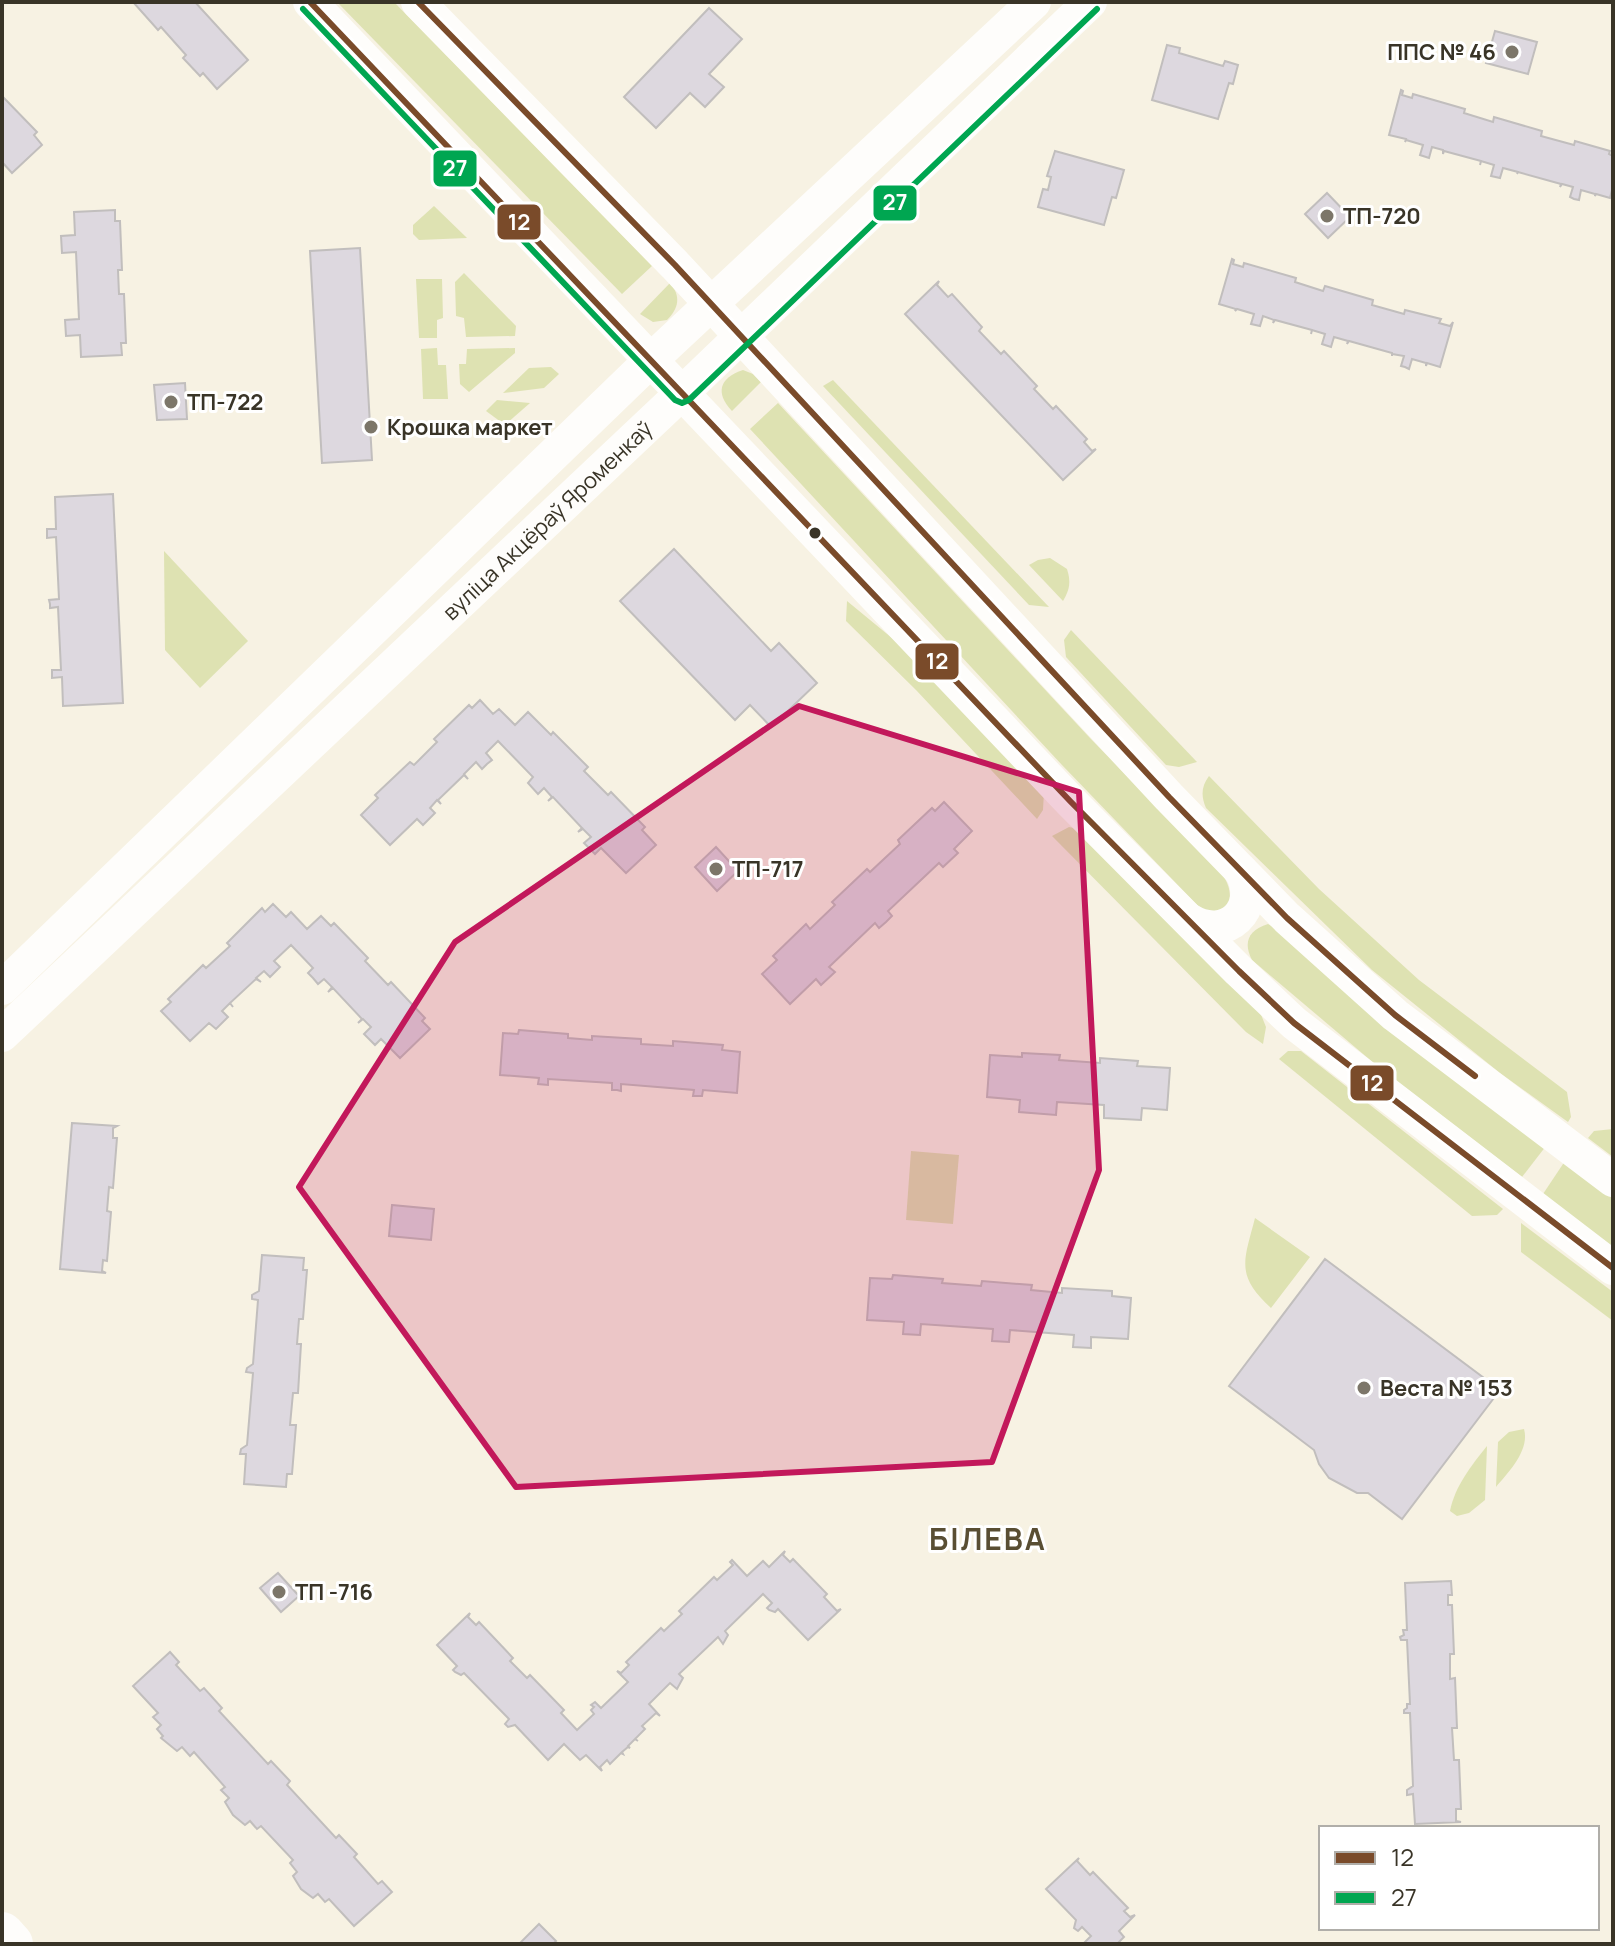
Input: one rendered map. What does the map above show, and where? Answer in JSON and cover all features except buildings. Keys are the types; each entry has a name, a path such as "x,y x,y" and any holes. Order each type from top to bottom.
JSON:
{"main road":[{"path":"2,1934 11,1944"}],"street":[{"path":"310,2 1060,791 1239,971 1294,1023 1613,1268"},
{"path":"418,2 665,254 1169,797 1287,918 1395,1015 1613,1180"},
{"name":"вуліца Акцёраў Яроменкаў","path":"2,988 651,360 1034,2"},
{"name":"вуліца Акцёраў Яроменкаў","path":"2,1035 682,393 1090,2"},
{"path":"1189,920 1209,928 1229,924 1238,918 1248,900 1241,871"},
{"path":"1239,971 1234,961 1233,940 1245,922 1270,913 1287,918"}],"highlighted area":[{"path":"799,706 1079,792 1099,1170 992,1462 516,1487 299,1187 455,942"}],"green space":[{"path":"337,2 394,2 652,266 622,294"},
{"path":"434,206 467,238 419,240 413,234 413,225"},
{"path":"464,273 516,326 515,336 466,337 464,318 456,316 455,282"},
{"path":"416,279 442,279 443,318 437,320 437,338 419,338"},
{"path":"670,283 677,302 667,320 653,322 640,314"},
{"path":"437,348 438,365 446,365 448,399 423,399 421,349"},
{"path":"515,348 515,353 469,392 460,384 459,364 466,364 467,349"},
{"path":"551,367 559,374 544,388 503,393 529,368"},
{"path":"743,370 761,382 732,411 723,398 722,387 729,377"},
{"path":"833,380 1049,607 1029,605 823,386"},
{"path":"497,400 530,403 505,425 486,411"},
{"path":"778,403 1090,738 1222,874 1230,892 1227,906 1216,912 1198,906 1062,765 750,429"},
{"path":"164,551 248,641 200,688 165,650"},
{"path":"1050,558 1067,569 1069,585 1063,601 1029,565"},
{"path":"847,601 915,657 1044,792 1043,810 1037,819 916,690 846,621"},
{"path":"1071,630 1197,762 1179,767 1166,765 1066,657 1064,640"},
{"path":"1209,776 1319,889 1419,980 1567,1092 1571,1117 1568,1122 1500,1073 1372,970 1206,808 1203,792"},
{"path":"1069,827 1079,829 1260,1012 1266,1027 1263,1044 1246,1032 1052,836"},
{"path":"1268,924 1281,931 1546,1146 1522,1177 1382,1070 1252,960 1249,938"},
{"path":"1288,1051 1301,1051 1503,1209 1497,1215 1472,1216 1279,1059"},
{"path":"1613,1129 1613,1157 1588,1138 1594,1131"},
{"path":"911,1151 959,1155 953,1224 906,1220"},
{"path":"1565,1161 1613,1197 1613,1248 1543,1194"},
{"path":"1255,1218 1310,1257 1271,1308 1252,1286 1245,1267"},
{"path":"1521,1223 1613,1292 1613,1321 1521,1252"},
{"path":"1524,1429 1521,1453 1496,1487 1498,1442 1509,1432"},
{"path":"1487,1446 1485,1500 1469,1513 1457,1516 1450,1511 1456,1493"}],"transit line":[{"name":"12","path":"310,2 1071,802 1239,971 1294,1023 1613,1268"},
{"name":"12","path":"418,2 675,265 1169,797 1287,918 1395,1015 1475,1076"},
{"name":"27","path":"303,9 675,400 682,403 689,400 1097,9"}],"place":[{"name":"ППС № 46","path":"1512,52"},
{"name":"ТП-720","path":"1327,216"},
{"name":"ТП-722","path":"171,402"},
{"name":"Крошка маркет","path":"371,427"},
{"name":"ТП-717","path":"716,869"},
{"name":"Веста № 153","path":"1364,1388"},
{"name":"ТП -716","path":"279,1592"}],"district":[{"name":"БІЛЕВА","path":"988,1538"}]}
